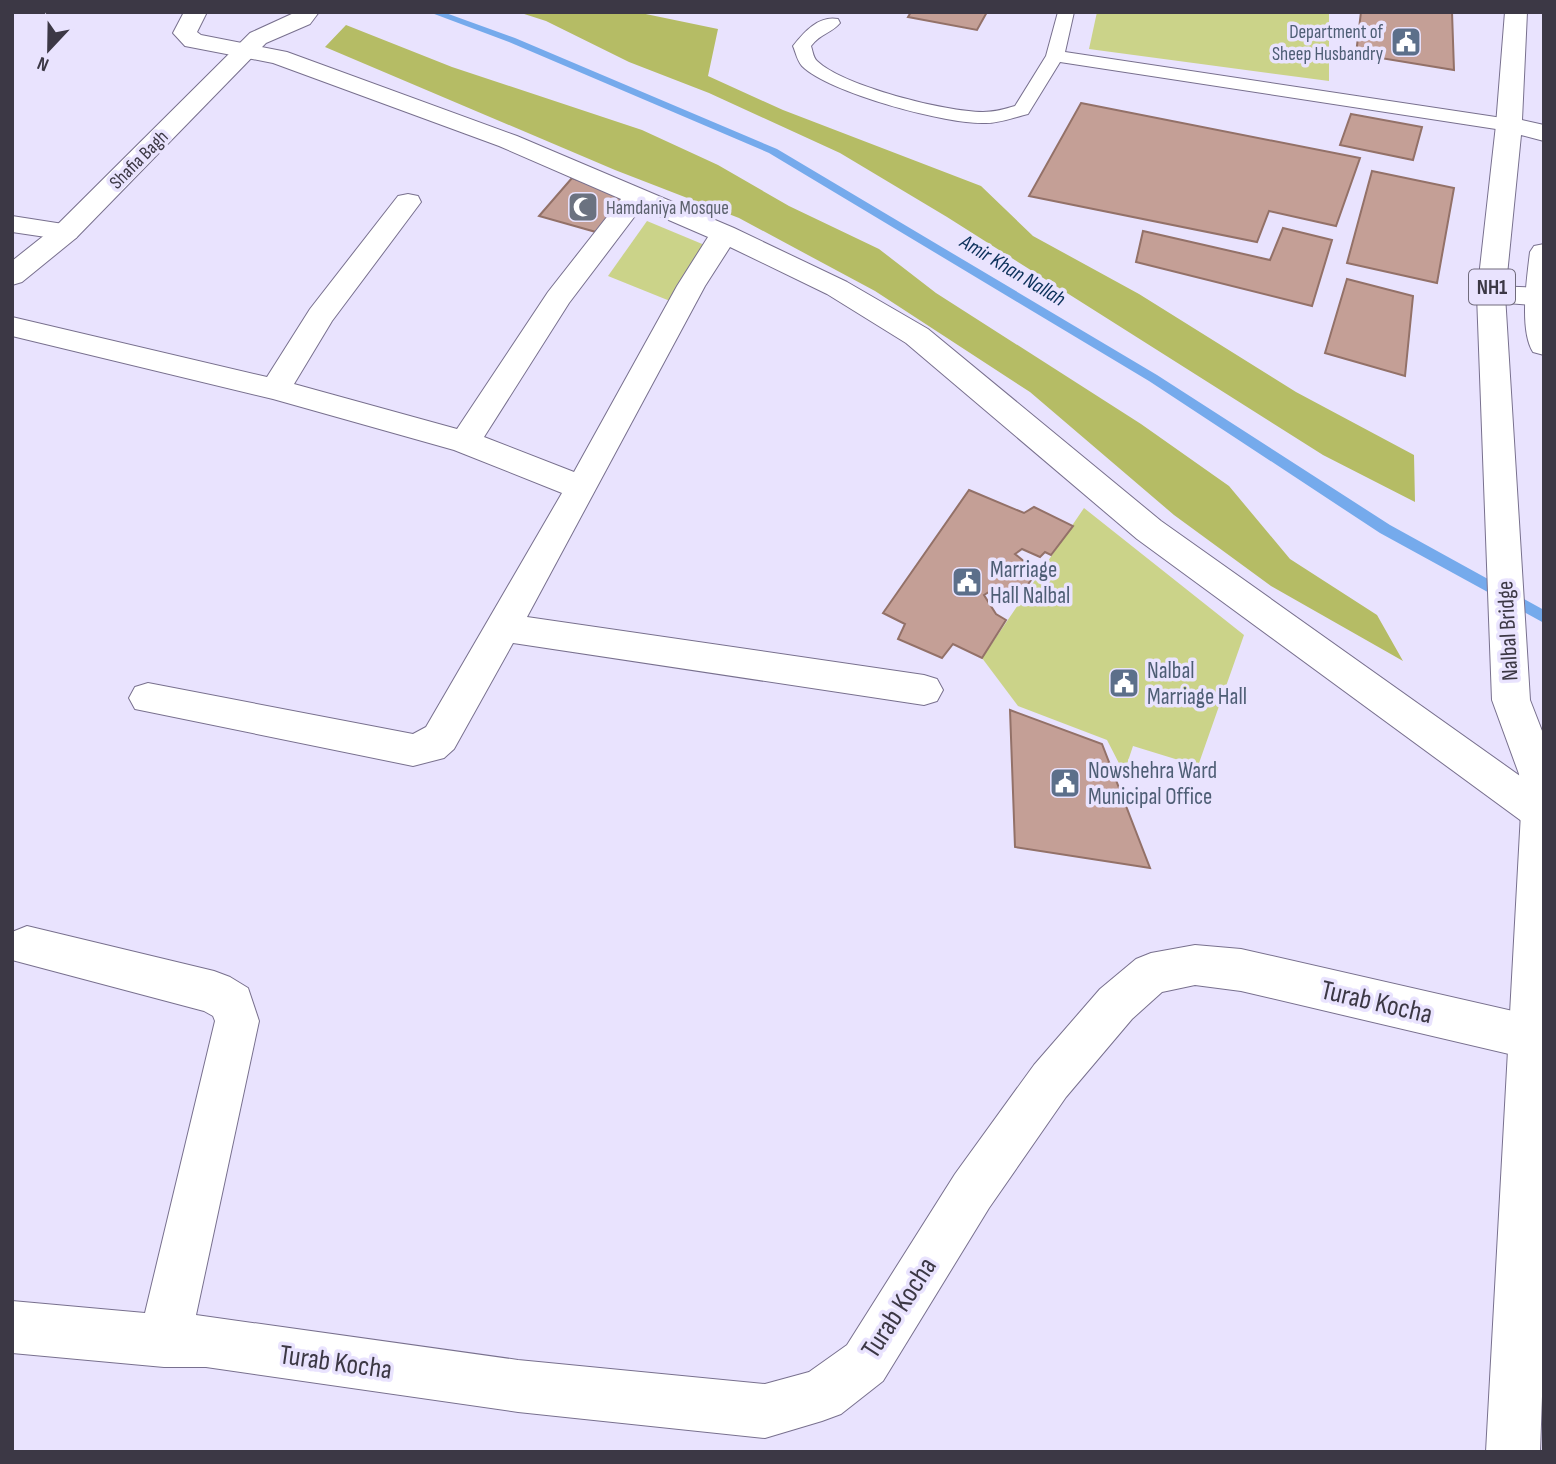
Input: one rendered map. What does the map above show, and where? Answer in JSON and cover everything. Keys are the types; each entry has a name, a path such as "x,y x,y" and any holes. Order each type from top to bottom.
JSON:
{"main road":[{"path":"196,12 185,33 193,41 250,44 508,141 724,234 837,288 917,336 1149,530 1541,784"},
{"name":"NH1","path":"1491,295 1516,12"},
{"path":"248,13 250,44"},
{"path":"250,44 305,16"},
{"name":"Shafia Bagh","path":"12,276 66,232 250,44"},
{"path":"1508,125 1544,133"},
{"path":"465,442 558,298 637,197"},
{"path":"275,388 320,316 408,202"},
{"path":"12,223 66,232"},
{"path":"148,698 413,750 430,747 440,738 582,488 691,285 724,234"},
{"name":"NH1","path":"1544,252 1544,345"},
{"path":"1491,295 1542,297"},
{"name":"Nalbal Bridge","path":"1491,295 1511,700 1541,784"},
{"path":"12,326 275,388 465,442 582,488"},
{"path":"502,627 925,690"},
{"name":"NH1","path":"1513,1452 1530,1376 1530,1037 1541,784"},
{"path":"27,946 214,992 232,1003 237,1021 164,1340"},
{"name":"Turab Kocha","path":"15,1335 206,1341 518,1386 765,1410 822,1395 865,1363 972,1191 1050,1081 1116,1004 1151,974 1195,965 1241,970 1530,1037"}],"lane":[{"path":"832,23 814,31 802,46 807,61 828,76 877,95 937,111 984,118 1022,110 1055,55 1066,12"},
{"path":"1055,55 1508,125"}],"green space":[{"path":"518,12 636,12 718,29 708,76 783,110 981,186 1033,236 1139,294 1296,392 1414,455 1415,502 1323,455 947,217 840,153 709,93 629,62 546,21"},
{"path":"1097,12 1329,12 1329,81 1089,49"},
{"path":"346,25 452,67 642,130 718,165 789,206 879,249 936,293 1141,424 1229,486 1290,559 1377,615 1403,661 1271,586 1174,515 1030,392 875,291 739,218 615,170 325,47"},
{"path":"647,221 707,246 670,301 608,276"},
{"path":"1084,508 1244,635 1198,766 1133,746 1124,773 1107,740 1018,706 982,658"}],"building":[{"path":"911,12 987,12 977,30 908,17"},
{"name":"Department of Sheep Husbandry","path":"1361,12 1452,12 1454,70 1356,54"},
{"path":"1081,103 1360,158 1336,226 1269,211 1257,242 1029,196"},
{"path":"1351,114 1422,127 1413,160 1340,145"},
{"path":"1372,171 1454,188 1437,283 1347,263"},
{"name":"Hamdaniya Mosque","path":"572,178 626,197 596,232 539,216"},
{"path":"1283,228 1332,240 1312,306 1136,262 1143,231 1270,260"},
{"path":"1347,279 1413,296 1405,376 1325,353"},
{"name":"Marriage Hall Nalbal","path":"969,490 1024,513 1034,507 1073,526 1051,555 1045,552 1040,557 1022,549 1015,554 1037,572 1018,598 1008,594 1001,600 989,592 984,595 996,614 1006,620 982,658 953,644 942,658 898,639 905,624 883,613"},
{"name":"Nowshehra Ward Municipal Office","path":"1010,710 1102,744 1150,868 1015,847"}],"waterway":[{"name":"Amir Khan Nallah","path":"433,12 512,40 773,151 1153,378 1385,529 1544,617"}],"place":[{"name":"Department of Sheep Husbandry","path":"1406,42"},
{"name":"Hamdaniya Mosque","path":"583,207"},
{"name":"Marriage Hall Nalbal","path":"967,582"},
{"name":"Nalbal Marriage Hall","path":"1124,683"},
{"name":"Nowshehra Ward Municipal Office","path":"1065,783"}]}
